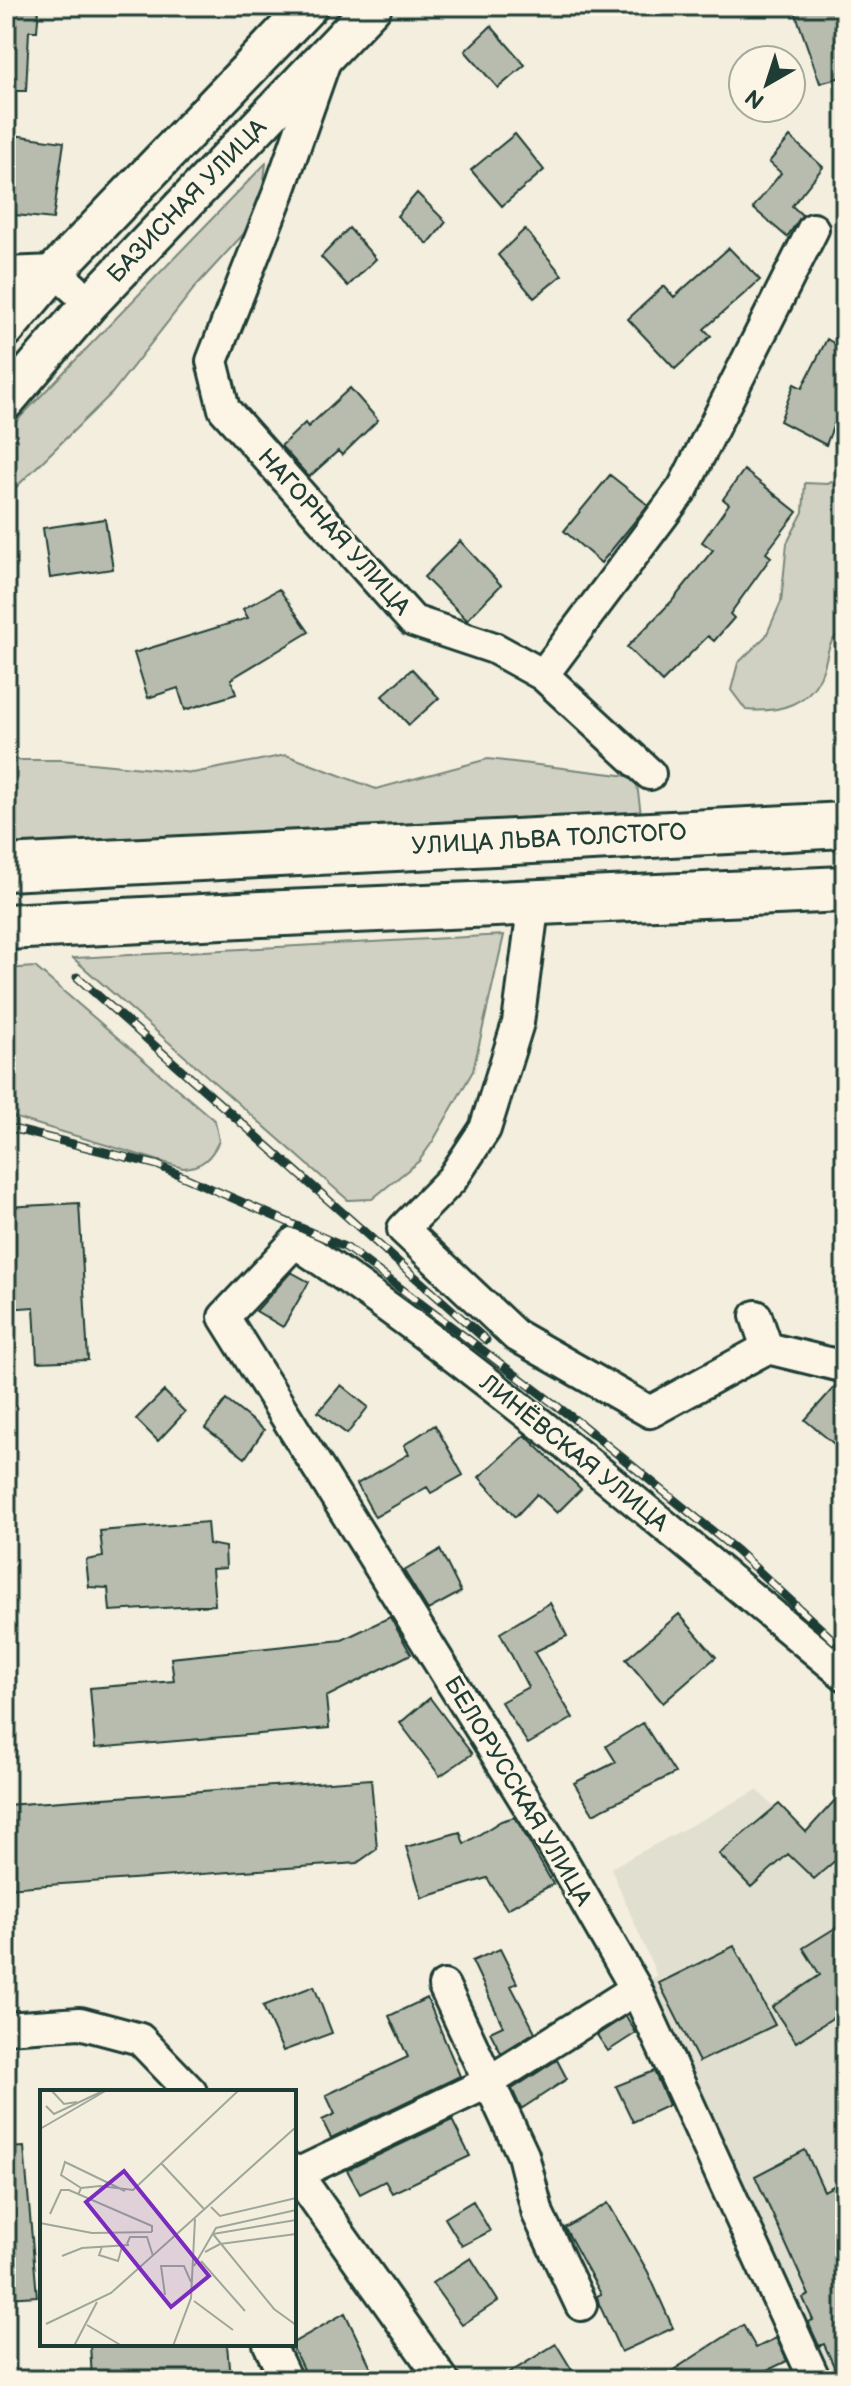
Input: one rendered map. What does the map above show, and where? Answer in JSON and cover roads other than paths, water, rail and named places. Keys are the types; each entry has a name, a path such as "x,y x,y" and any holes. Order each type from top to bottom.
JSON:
{"main road":[{"name":"УЛИЦА ЛЬВА ТОЛСТОГО","path":"6,868 845,825"},
{"path":"6,927 845,889"}],"street":[{"name":"БАЗИСНАЯ УЛИЦА","path":"6,329 55,271 309,6"},
{"name":"БАЗИСНАЯ УЛИЦА","path":"6,401 90,303 373,6"},
{"name":"НАГОРНАЯ УЛИЦА","path":"327,54 278,194 212,361 224,409 413,621 494,648 543,675 650,774"},
{"path":"543,675 683,488 813,229"},
{"path":"6,273 55,271 90,303"},
{"path":"534,901 518,1023 485,1129 452,1179 403,1229 515,1335 650,1412 767,1348 845,1367"},
{"name":"ЛИНЁВСКАЯ УЛИЦА","path":"295,1242 376,1297 530,1416 845,1675"},
{"name":"БЕЛОРУССКАЯ УЛИЦА","path":"295,1242 224,1317 555,1848 636,1989 815,2380"},
{"path":"756,1316 767,1348"},
{"path":"444,1986 523,2155 538,2214 581,2305"},
{"path":"443,2380 296,2172 487,2083 636,1989"},
{"path":"6,2028 80,2023 140,2039 189,2090"},
{"path":"270,2346 286,2380"}],"railway":[{"path":"77,977 486,1340"},
{"path":"6,1127 157,1165 347,1248 582,1425 737,1551 845,1651"}]}
